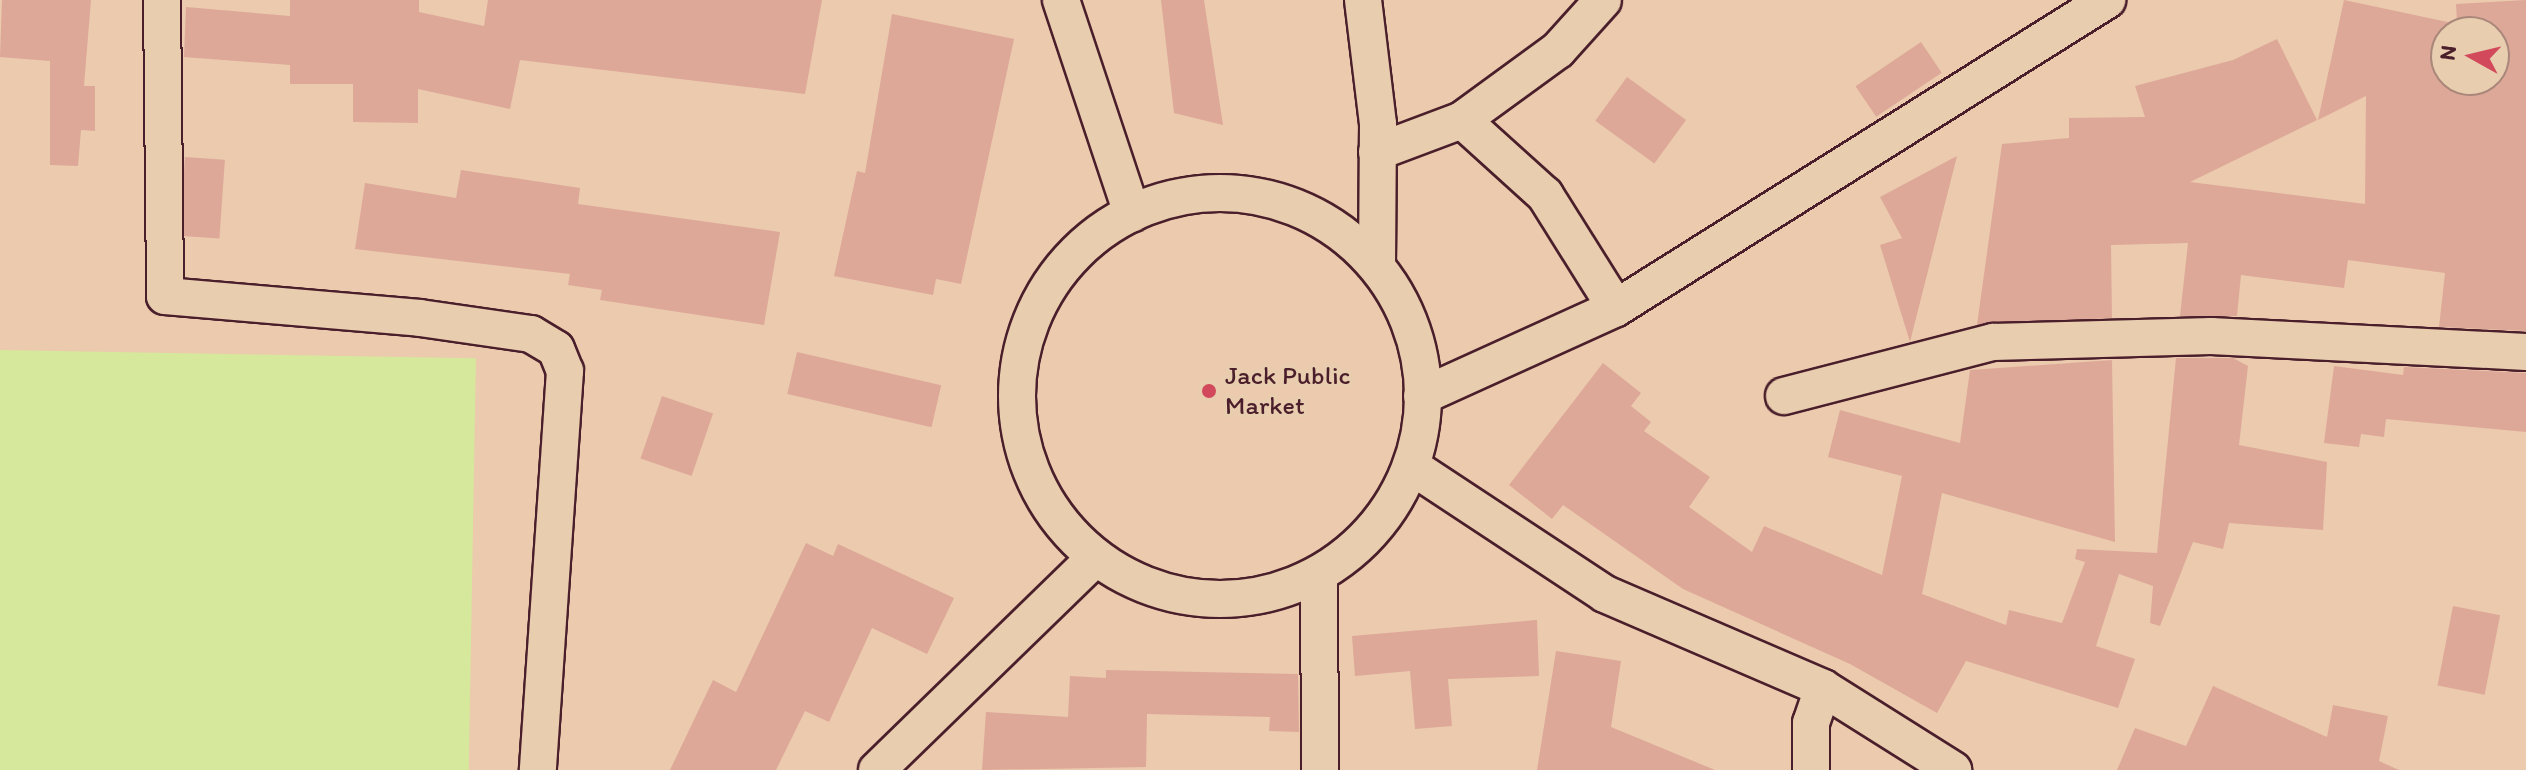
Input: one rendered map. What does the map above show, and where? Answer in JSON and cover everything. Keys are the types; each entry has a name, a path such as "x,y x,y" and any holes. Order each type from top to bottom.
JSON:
{"street":[{"path":"162,0 165,296 420,318 531,334 556,349 565,371 538,770"},
{"path":"1061,0 1132,214"},
{"path":"1363,0 1377,152 1377,266"},
{"path":"1377,152 1462,120 1558,50 1603,0"},
{"path":"1422,396 1616,308 2107,0"},
{"path":"1462,120 1545,195 1616,308"},
{"path":"1203,192 1253,193 1334,223 1377,266 1417,346 1422,396 1411,466 1374,529 1319,574 1275,593 1229,600 1151,587 1095,558 1067,530 1028,462 1017,383 1037,306 1058,273 1085,243 1132,214 1203,192"},
{"path":"1784,396 1993,342 2211,336 2526,352"},
{"path":"1411,466 1605,594 1823,688 1953,770"},
{"path":"890,765 1095,558"},
{"path":"1319,574 1320,770"},
{"path":"1811,770 1811,723 1823,688"}],"green space":[{"path":"0,350 476,358 469,770 0,770"}],"building":[{"path":"2,0 91,0 84,86 95,86 95,131 81,130 78,166 50,165 50,61 0,57"},
{"path":"290,0 419,0 419,12 484,26 488,0 822,0 805,94 520,60 510,109 418,89 418,123 353,122 353,84 290,84 290,65 184,57 186,7 290,16"},
{"path":"1161,0 1204,0 1223,125 1174,113"},
{"path":"2344,0 2430,18 2430,96 2510,96 2510,16 2457,16 2456,4 2526,0 2526,331 2439,327 2445,273 2348,260 2344,288 2241,275 2237,316 2180,316 2188,243 2111,245 2112,318 1977,325 2002,144 2069,138 2069,118 2145,117 2135,86 2233,60 2277,39 2317,120 2190,182 2365,204 2366,96 2318,120"},
{"path":"892,14 1014,39 961,284 936,279 933,295 834,276 857,171 865,173"},
{"path":"1921,42 1942,73 1876,117 1856,86"},
{"path":"1627,77 1686,120 1654,164 1595,121"},
{"path":"1957,156 1910,342 1880,245 1902,238 1880,197"},
{"path":"185,157 225,160 219,239 179,236"},
{"path":"461,170 580,188 578,204 780,232 764,325 600,300 602,290 568,285 570,274 355,249 365,183 456,198"},
{"path":"797,352 941,385 932,427 787,394"},
{"path":"2176,358 2233,358 2248,366 2239,445 2327,462 2323,530 2229,523 2223,549 2193,542 2160,626 2150,623 2153,586 2119,574 2096,646 2135,659 2118,708 1966,661 1937,713 1850,664 1683,589 1563,505 1552,519 1509,485 1603,363 1641,393 1631,406 1651,422 1644,431 1710,477 1689,507 1752,552 1764,526 1882,575 1902,476 1828,457 1840,410 1960,443 1970,370 2112,360 2115,542 1942,493 1922,594 2006,625 2009,610 2062,623 2085,562 2075,559 2077,549 2157,553"},
{"path":"2334,366 2403,375 2404,367 2526,373 2526,432 2386,419 2384,437 2361,434 2359,447 2324,443"},
{"path":"662,396 713,414 692,476 641,458"},
{"path":"806,543 833,556 838,544 954,598 927,654 872,628 829,722 805,711 776,770 670,770 713,680 736,692"},
{"path":"2453,606 2500,615 2485,695 2438,686"},
{"path":"1537,620 1539,676 1448,679 1452,726 1415,729 1410,671 1355,676 1352,636"},
{"path":"1556,651 1621,661 1611,727 1715,770 1537,770"},
{"path":"1106,670 1298,674 1299,732 1269,731 1270,717 1147,714 1146,767 982,770 986,712 1068,717 1070,676 1106,678"},
{"path":"2213,686 2327,737 2333,705 2388,716 2379,761 2399,770 2117,770 2135,728 2186,746"}],"place":[{"name":"Jack Public Market","path":"1209,391"}]}
